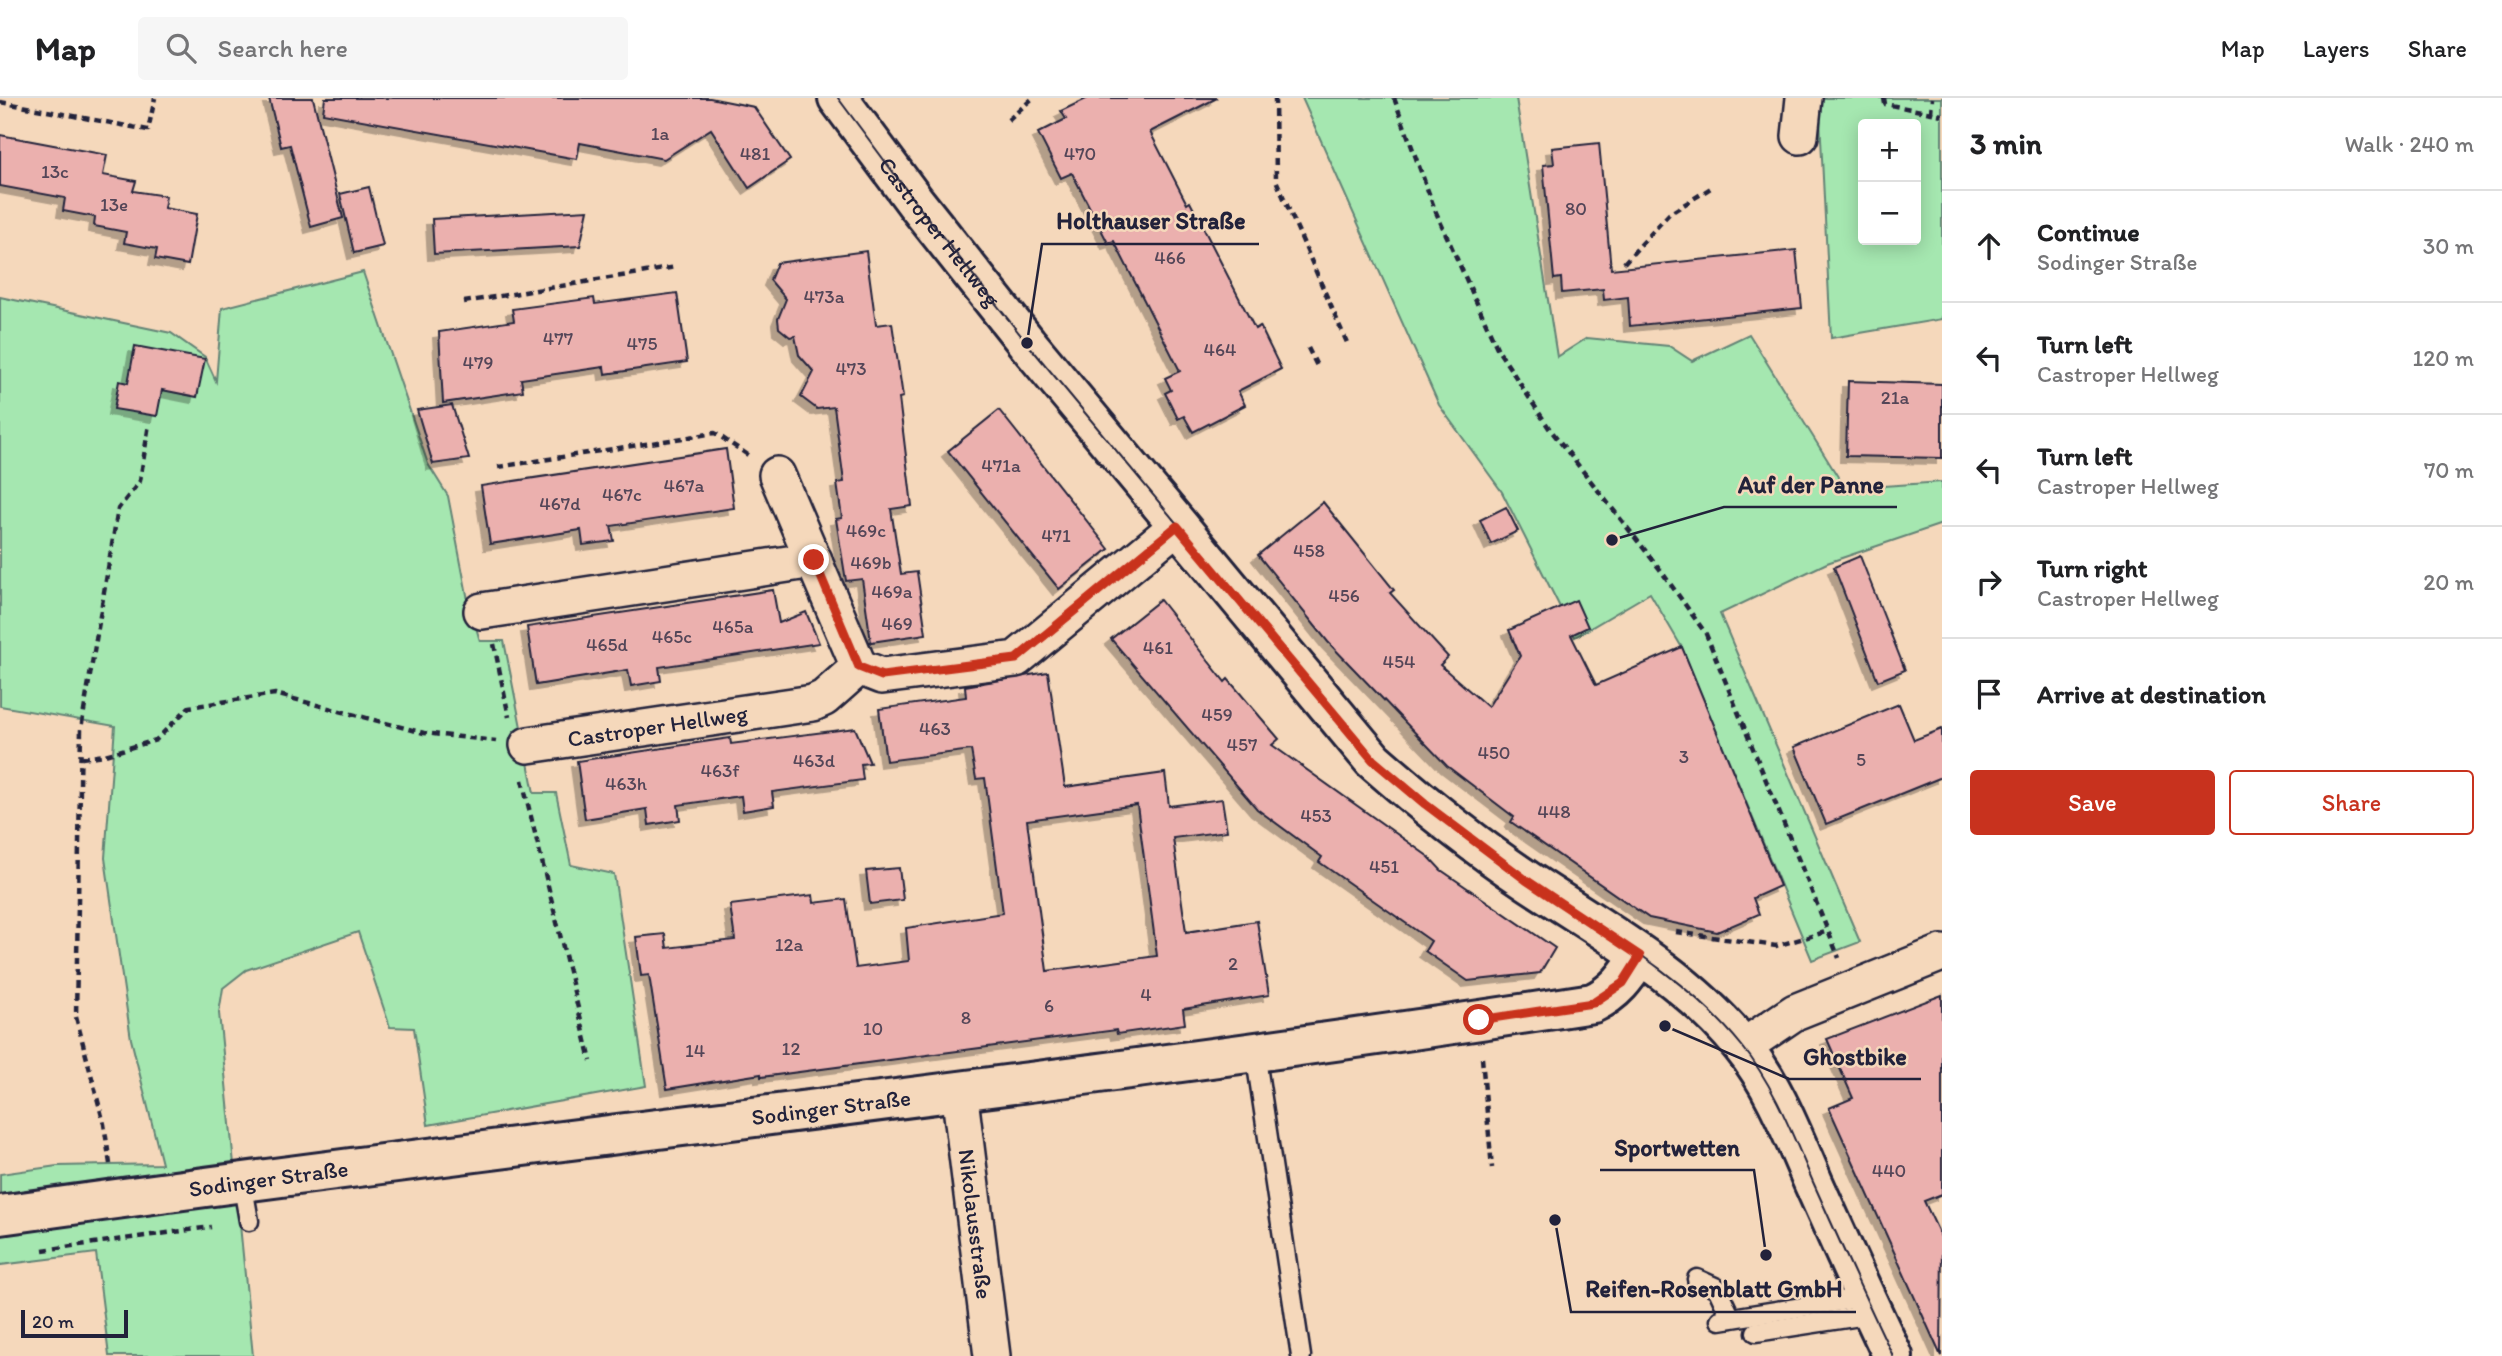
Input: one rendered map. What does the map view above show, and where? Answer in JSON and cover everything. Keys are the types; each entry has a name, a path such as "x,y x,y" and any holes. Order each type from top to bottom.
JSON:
{"street":[{"name":"Castroper Hellweg","path":"838,98 938,230 1177,526 1373,760 1425,804 1526,880 1640,956 1718,1019 1743,1047 1788,1125 1893,1356"},
{"path":"1800,136 1804,98"},
{"path":"777,475 859,667 882,676 1016,659 1177,526"},
{"path":"482,611 814,560"},
{"name":"Castroper Hellweg","path":"521,744 813,703 824,698 859,667"},
{"path":"1743,1047 1794,1012 1942,953"},
{"name":"Sodinger Straße","path":"0,1215 242,1181 1255,1052 1593,1003 1623,983 1640,956"},
{"name":"Nikolausstraße","path":"959,1090 992,1356"}],"lane":[{"path":"1255,1052 1301,1356"},
{"path":"242,1181 249,1221"},
{"path":"1697,1279 1717,1288 1725,1319 1869,1306"},
{"path":"1756,1332 1869,1306"}],"path":[{"path":"0,102 148,130 155,98"},
{"path":"1008,120 1033,98"},
{"path":"1275,98 1276,180 1348,345"},
{"path":"1394,98 1435,211 1498,350 1549,428 1659,568 1706,634 1829,931 1850,989"},
{"path":"1884,98 1885,104 1942,115"},
{"path":"1931,113 1932,98"},
{"path":"1624,263 1669,214 1714,186"},
{"path":"464,302 676,267"},
{"path":"1308,348 1317,366"},
{"path":"115,1199 104,1124 76,1017 81,729 118,509 140,481 149,424"},
{"path":"498,467 715,433 777,475"},
{"path":"482,611 494,642 521,744 591,1061"},
{"path":"82,758 106,755 156,740 189,707 275,694 424,733 521,744"},
{"path":"1668,931 1776,946 1829,931"},
{"path":"1479,1020 1492,1168"},
{"path":"40,1251 249,1221"}],"green space":[{"path":"1302,98 1516,98 1557,357 1587,338 1669,346 1692,361 1749,334 1848,493 1883,486 1942,482 1942,524 1827,563 1720,614 1860,942 1812,960 1681,646 1650,593 1575,637 1502,492 1439,405"},
{"path":"1819,98 1942,98 1942,319 1831,338"},
{"path":"363,272 428,464 448,496 468,600 480,641 504,641 534,793 556,793 571,865 614,874 646,1086 428,1125 414,1028 390,1027 358,932 246,970 223,988 219,1013 253,1356 109,1356 96,1253 0,1265 0,1174 57,1166 162,1164 131,1039 105,858 115,726 0,706 0,297 171,333 205,357 216,381 222,308"}],"building":[{"path":"269,98 313,98 343,218 311,227 290,145 281,147"},
{"path":"325,98 710,98 754,107 790,160 749,188 711,129 664,159 580,143 577,159 323,113"},
{"path":"1088,98 1217,98 1150,132 1187,204 1190,202 1255,329 1260,326 1281,369 1238,391 1245,405 1193,432 1184,416 1178,419 1165,393 1171,390 1165,378 1180,371 1114,241 1108,243 1072,173 1061,178 1038,133 1066,119 1061,111"},
{"path":"0,135 107,155 103,175 136,181 133,191 166,196 164,208 197,214 188,265 155,259 157,249 124,243 126,232 94,226 95,217 63,211 65,198 0,186"},
{"path":"1599,143 1611,269 1796,250 1802,308 1630,326 1628,297 1604,300 1603,289 1562,293 1561,278 1554,279 1543,165 1554,164 1552,148"},
{"path":"369,187 383,246 354,253 340,194"},
{"path":"588,210 580,246 434,254 432,219"},
{"path":"866,251 876,325 892,323 903,397 899,398 912,506 891,509 901,574 917,572 926,634 871,642 862,579 846,581 836,519 842,518 837,483 844,482 834,407 817,409 801,397 814,372 799,355 795,336 790,337 779,328 778,319 786,299 770,280 777,263"},
{"path":"677,293 687,362 605,374 604,367 521,379 523,391 443,403 439,332 514,321 512,309 594,298 595,304"},
{"path":"135,346 205,359 197,397 162,390 157,416 114,409 119,381 128,383"},
{"path":"1848,381 1942,384 1942,458 1846,456"},
{"path":"452,405 469,459 433,464 417,410"},
{"path":"999,410 1109,549 1059,589 948,451"},
{"path":"726,449 734,508 611,526 614,541 583,545 581,530 490,544 481,486"},
{"path":"1323,502 1394,590 1390,593 1448,657 1440,665 1488,707 1520,656 1509,630 1576,600 1588,627 1571,635 1596,685 1682,647 1780,886 1753,898 1759,914 1717,932 1649,918 1511,822 1514,817 1447,766 1328,642 1258,555"},
{"path":"1506,507 1518,531 1491,544 1480,520"},
{"path":"1860,556 1905,670 1878,681 1834,567"},
{"path":"773,590 779,623 806,612 819,643 659,667 661,681 631,686 628,670 536,685 527,627"},
{"path":"1160,600 1225,682 1228,679 1279,739 1272,745 1429,857 1441,870 1555,948 1540,973 1468,981 1425,951 1431,941 1319,862 1322,857 1257,809 1111,639"},
{"path":"1048,672 1065,787 1165,773 1169,806 1222,799 1227,831 1173,838 1186,932 1257,921 1269,995 1183,1009 1185,1024 1117,1034 1116,1030 761,1077 761,1074 667,1089 649,975 641,976 636,937 665,934 667,948 735,940 730,905 813,895 814,903 846,899 856,968 909,961 906,928 1003,913 985,778 976,779 971,750 886,761 879,709 966,697 965,686","holes":["1137,805 1157,956 1047,971 1027,820"]},
{"path":"1899,704 1914,740 1942,729 1942,777 1826,824 1794,747"},
{"path":"855,728 870,763 861,764 863,780 772,792 774,806 743,811 741,796 678,805 680,820 649,825 647,809 585,819 577,761 730,738 731,744"},
{"path":"899,868 903,900 870,904 866,871"},
{"path":"1942,995 1942,1194 1924,1201 1942,1239 1941,1356 1829,1108 1853,1098 1827,1039"}],"tram line":[{"path":"838,98 916,203 1027,343 1373,760 1429,808 1488,853 1669,976 1720,1021 1742,1046 1764,1077 1782,1111 1893,1356"}],"place":[{"name":"Holthauser Straße","path":"1027,343"},
{"name":"Auf der Panne","path":"1612,540"},
{"name":"Ghostbike","path":"1665,1026"},
{"name":"Reifen-Rosenblatt GmbH","path":"1555,1220"},
{"name":"Sportwetten","path":"1766,1255"}],"route":[{"path":"814,560 859,667 882,676 1016,659 1177,526 1373,760 1425,804 1526,880 1640,956 1623,983 1609,995 1593,1003 1479,1020"}]}
